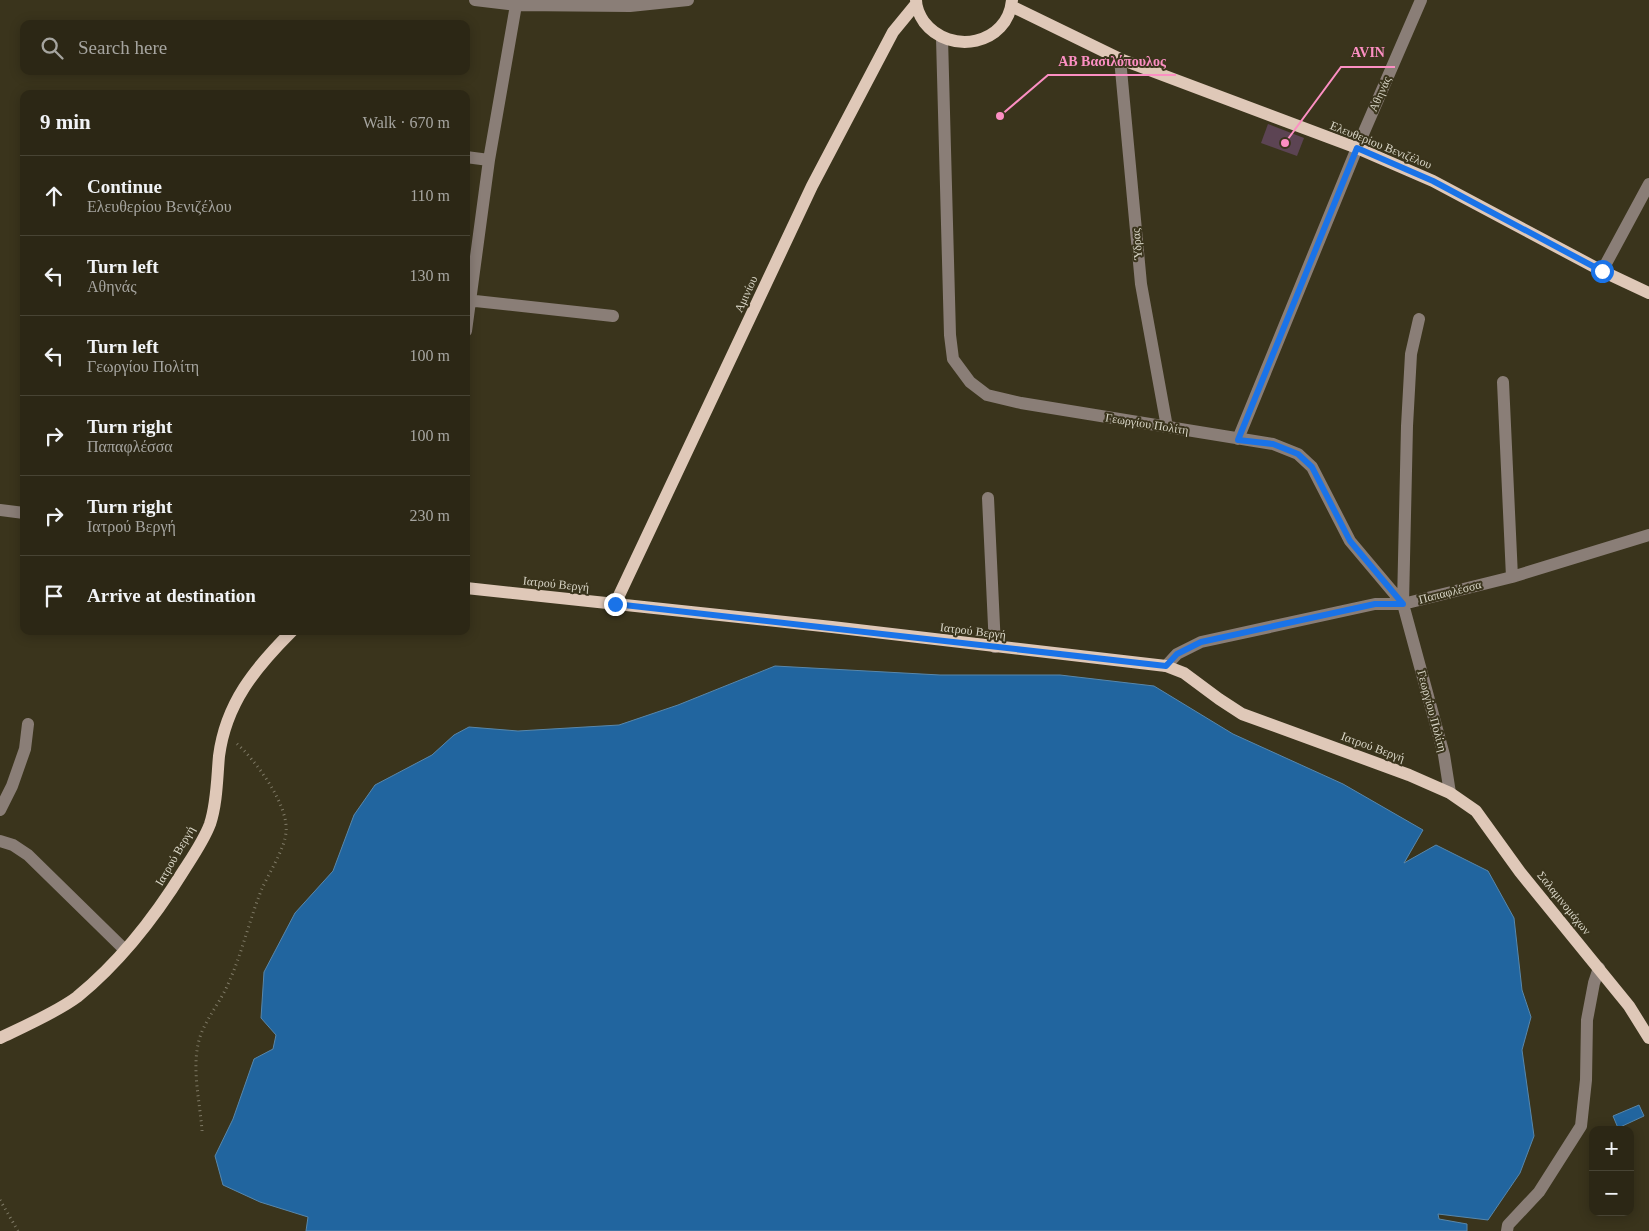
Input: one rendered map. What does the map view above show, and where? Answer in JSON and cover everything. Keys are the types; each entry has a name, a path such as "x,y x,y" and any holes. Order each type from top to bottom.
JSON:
{"main road":[{"path":"916,2 921,17 930,29 942,38 956,42 970,42 984,38 996,30 1006,19 1012,3"},
{"name":"Αμινίου","path":"615,604 812,186 893,32 916,2"},
{"name":"Ελευθερίου Βενιζέλου","path":"1012,3 1120,59 1357,148 1433,181 1602,271 1649,293"},
{"name":"Ιατρού Βεργή","path":"470,588 832,627 1166,666 1184,673 1219,700 1242,714 1450,793"},
{"name":"Ιατρού Βεργή","path":"0,1038 75,998 103,974 161,908 192,858 210,824 223,732 232,710 244,685 269,654 288,635"},
{"name":"Σαλαμινομάχων","path":"1450,793 1476,811 1520,872 1629,1006 1649,1038"}],"street":[{"path":"475,0 516,5 630,6 688,0"},
{"name":"Αθηνάς","path":"1238,440 1357,148 1421,0"},
{"path":"470,287 489,160 516,5"},
{"name":"Γεωργίου Πολίτη","path":"942,38 950,335 953,359 970,382 987,395 1020,403 1238,440 1273,444 1298,454 1312,467 1350,541 1403,604 1444,755 1450,793"},
{"name":"Ύδρας","path":"1120,59 1141,284 1167,427"},
{"path":"470,158 489,160"},
{"path":"1602,271 1649,184"},
{"path":"470,300 613,316"},
{"path":"1403,604 1407,416 1411,354 1419,319"},
{"path":"1503,382 1512,577"},
{"path":"988,498 995,647"},
{"path":"0,510 20,512"},
{"name":"Παπαφλέσσα","path":"1166,666 1177,654 1201,642 1375,604 1403,604 1512,577 1649,536"},
{"path":"0,810 12,786 25,749 28,724"},
{"path":"0,841 13,845 28,856 125,950"},
{"path":"1507,1231 1508,1226 1539,1192 1580,1126 1586,1080 1587,1020 1599,968"}],"path":[{"path":"202,1131 196,1056 201,1033 228,985 261,891 279,854 286,832 285,818 272,787 245,751 223,732"},
{"path":"0,1200 18,1231"}],"water":[{"path":"775,666 940,675 1060,675 1154,686 1233,734 1343,784 1423,830 1404,863 1436,845 1488,871 1514,918 1522,990 1531,1017 1522,1050 1534,1136 1520,1173 1488,1220 1438,1214 1439,1219 1467,1224 1467,1231 306,1231 308,1217 260,1202 223,1185 215,1156 233,1119 254,1059 273,1049 276,1035 261,1018 264,972 295,913 333,871 354,815 375,785 432,755 454,735 469,727 518,731 619,725 678,705"},
{"path":"1639,1105 1644,1116 1622,1126 1617,1126 1613,1116"}],"building":[{"path":"1268,124 1304,138 1297,156 1261,143"}],"place":[{"name":"ΑΒ Βασιλόπουλος","path":"1000,116"},
{"name":"AVIN","path":"1285,143"}],"route":[{"path":"615,604 1166,666 1177,654 1201,642 1375,604 1403,604 1350,541 1312,467 1298,454 1273,444 1238,440 1357,148 1433,181 1602,271"}]}
